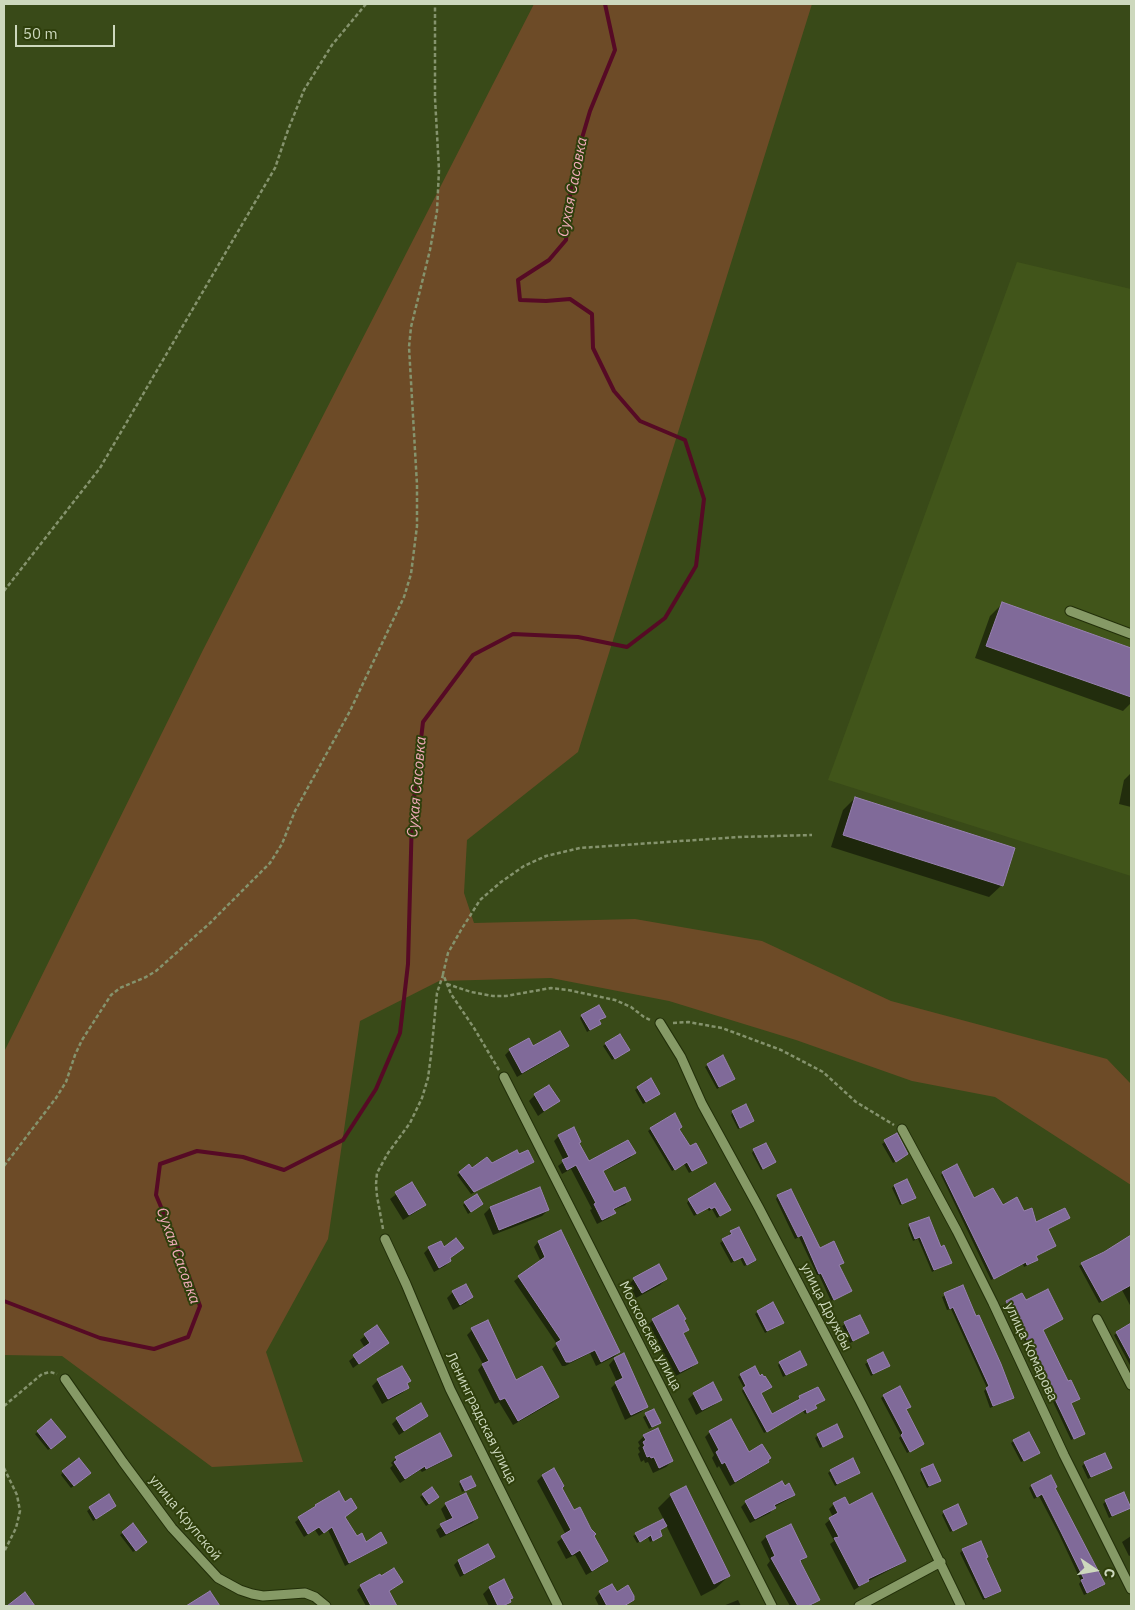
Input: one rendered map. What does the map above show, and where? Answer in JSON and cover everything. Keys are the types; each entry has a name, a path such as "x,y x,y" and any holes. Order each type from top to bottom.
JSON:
{"street":[{"path":"1070,611 1131,634"},
{"name":"улица Дружбы","path":"660,1023 681,1056 702,1104 795,1276 894,1468 961,1606"},
{"name":"Московская улица","path":"504,1078 772,1606"},
{"name":"улица Комарова","path":"902,1129 994,1303 1064,1455 1131,1589"},
{"name":"Ленинградская улица","path":"385,1239 450,1389 558,1606"},
{"path":"1096,1319 1131,1385"},
{"name":"улица Крупской","path":"65,1379 172,1528 218,1578 240,1590 257,1595 305,1593 315,1597 326,1606"},
{"path":"859,1606 941,1562"}],"path":[{"path":"4,591 100,468 275,168 304,90 332,45 366,4"},
{"path":"4,1166 56,1098 66,1082 82,1040 111,995 120,988 156,971 210,923 270,863 282,844 295,811 350,711 404,597 411,574 417,526 417,485 409,347 411,327 438,211 439,170 435,98 435,4"},
{"path":"385,1239 376,1196 377,1173 388,1153 410,1122 422,1098 428,1078 437,993 448,953 480,900 500,882 524,866 546,856 580,848 739,837 812,835"},
{"path":"443,974 452,994 504,1078"},
{"path":"448,984 471,992 493,996 506,996 551,988 568,990 615,1000 644,1017 660,1023 702,1023 722,1028 761,1041 822,1072 856,1102 873,1114 902,1129"},
{"path":"4,1406 42,1374 56,1373 65,1379"},
{"path":"4,1468 17,1496 20,1511 13,1537 4,1552"}],"shaded area":[{"path":"534,4 812,4 578,752 467,840 464,893 474,923 635,919 762,941 891,1001 1107,1059 1131,1084 1131,1185 995,1097 912,1081 796,1040 669,1001 551,978 439,981 360,1021 328,1239 266,1352 303,1462 212,1467 62,1356 4,1355 4,1052 203,650"},
{"path":"1017,262 1131,289 1131,876 828,780"}],"building":[{"path":"1002,602 1131,648 1131,697 986,646"},
{"path":"855,797 1015,848 1003,886 843,835"},
{"path":"599,1005 606,1017 599,1020 601,1024 590,1030 581,1015"},
{"path":"560,1031 569,1046 522,1073 509,1049 529,1038 533,1046"},
{"path":"620,1034 630,1050 615,1059 605,1043"},
{"path":"723,1055 735,1079 719,1087 707,1064"},
{"path":"651,1078 660,1094 646,1102 637,1087"},
{"path":"549,1085 560,1101 544,1111 534,1094"},
{"path":"746,1104 754,1121 740,1128 732,1111"},
{"path":"675,1113 682,1127 679,1129 690,1146 696,1143 707,1163 692,1171 687,1162 675,1170 650,1128"},
{"path":"574,1127 581,1142 579,1143 589,1161 628,1140 636,1153 603,1171 614,1192 625,1187 631,1200 613,1209 616,1213 602,1220 594,1204 596,1203 576,1165 567,1170 562,1160 569,1157 558,1135"},
{"path":"897,1133 908,1154 896,1162 884,1140"},
{"path":"766,1143 776,1162 763,1169 753,1149"},
{"path":"517,1150 519,1154 528,1150 534,1162 474,1192 459,1172 469,1164 472,1168 487,1157 492,1163"},
{"path":"957,1164 974,1198 993,1188 1003,1205 1017,1197 1024,1211 1032,1208 1036,1222 1065,1208 1070,1218 1048,1229 1056,1246 1036,1256 1038,1260 1027,1265 1026,1262 994,1279 942,1172"},
{"path":"907,1179 916,1198 902,1204 894,1185"},
{"path":"412,1182 426,1205 409,1215 395,1192"},
{"path":"715,1183 731,1210 720,1216 715,1207 711,1209 710,1207 697,1214 688,1199"},
{"path":"540,1187 549,1210 499,1230 490,1207"},
{"path":"791,1189 820,1248 834,1241 844,1263 839,1265 852,1291 834,1300 821,1273 819,1274 802,1235 798,1237 777,1195"},
{"path":"477,1194 483,1204 471,1212 464,1202"},
{"path":"929,1217 941,1247 944,1245 952,1263 934,1270 920,1237 915,1239 909,1224"},
{"path":"739,1227 756,1260 747,1265 743,1257 734,1261 722,1239 732,1234 730,1231"},
{"path":"561,1230 620,1352 601,1362 595,1350 570,1362 566,1362 556,1343 561,1340 518,1276 545,1257 538,1241"},
{"path":"1131,1235 1131,1285 1102,1301 1081,1263 1104,1252"},
{"path":"456,1238 464,1248 450,1258 451,1261 439,1268 428,1247 441,1241 444,1247"},
{"path":"659,1264 667,1279 642,1293 633,1278"},
{"path":"466,1284 473,1297 460,1305 452,1291"},
{"path":"963,1285 976,1316 979,1315 1014,1398 993,1406 986,1388 989,1386 953,1307 950,1309 944,1293"},
{"path":"1048,1289 1063,1319 1043,1330 1068,1381 1071,1380 1080,1399 1071,1403 1085,1434 1074,1439 1025,1336 1023,1337 1006,1301 1022,1293 1026,1300"},
{"path":"773,1302 784,1323 767,1331 757,1311"},
{"path":"678,1305 686,1319 684,1320 689,1330 683,1333 698,1363 680,1372 652,1319"},
{"path":"860,1315 869,1333 853,1341 844,1322"},
{"path":"488,1320 516,1380 542,1366 559,1397 518,1421 505,1398 500,1400 482,1364 489,1361 471,1328"},
{"path":"1131,1323 1131,1360 1116,1332"},
{"path":"377,1325 389,1343 359,1364 353,1355 370,1343 364,1334"},
{"path":"800,1351 807,1365 786,1375 779,1362"},
{"path":"883,1352 890,1366 873,1374 867,1360"},
{"path":"624,1353 648,1407 631,1415 615,1382 623,1378 614,1358"},
{"path":"402,1366 411,1381 407,1383 409,1388 388,1399 377,1379"},
{"path":"755,1366 760,1376 762,1374 765,1376 772,1387 761,1393 772,1414 800,1399 799,1396 818,1387 825,1400 815,1405 817,1408 807,1413 806,1409 767,1432 743,1388 746,1386 740,1374"},
{"path":"713,1382 722,1400 702,1410 693,1393"},
{"path":"900,1386 911,1407 906,1409 924,1444 910,1452 901,1435 903,1433 883,1395"},
{"path":"421,1403 428,1416 404,1431 396,1418"},
{"path":"654,1409 661,1423 652,1427 645,1413"},
{"path":"51,1419 66,1437 51,1449 37,1431"},
{"path":"731,1419 749,1452 762,1444 771,1458 768,1460 769,1462 735,1482 725,1462 722,1464 716,1452 719,1450 709,1431"},
{"path":"837,1424 843,1437 823,1447 817,1434"},
{"path":"658,1428 673,1461 659,1468 654,1457 647,1457 643,1447 645,1446 643,1442 646,1440 643,1435"},
{"path":"1029,1432 1040,1453 1024,1461 1013,1440"},
{"path":"440,1433 452,1456 426,1469 425,1466 405,1479 394,1462 397,1460 395,1457"},
{"path":"1105,1453 1112,1468 1091,1477 1084,1462"},
{"path":"79,1458 91,1473 74,1486 62,1471"},
{"path":"853,1458 860,1473 837,1484 830,1470"},
{"path":"933,1464 941,1481 929,1486 921,1469"},
{"path":"554,1468 574,1510 580,1507 591,1529 596,1534 594,1536 608,1561 592,1571 580,1550 572,1555 561,1536 571,1530 542,1475"},
{"path":"1051,1475 1057,1487 1055,1488 1105,1584 1087,1593 1081,1580 1084,1579 1042,1494 1037,1497 1031,1485"},
{"path":"471,1476 476,1486 465,1491 460,1481"},
{"path":"782,1481 785,1486 789,1483 795,1495 774,1505 776,1508 755,1519 745,1501"},
{"path":"686,1486 730,1576 714,1584 670,1494"},
{"path":"432,1487 439,1497 429,1504 422,1494"},
{"path":"339,1491 345,1502 351,1498 357,1508 345,1517 357,1536 362,1533 366,1542 381,1532 387,1543 349,1563 332,1527 324,1533 319,1527 308,1534 298,1517"},
{"path":"1124,1492 1131,1508 1112,1516 1105,1500"},
{"path":"466,1493 478,1518 446,1534 440,1524 453,1518 445,1503"},
{"path":"872,1493 906,1561 868,1579 869,1581 859,1586 834,1538 839,1537 829,1518 838,1513 833,1503 845,1497 849,1505"},
{"path":"109,1494 116,1506 96,1519 89,1507"},
{"path":"958,1504 967,1524 953,1531 943,1511"},
{"path":"663,1519 667,1526 660,1530 662,1536 653,1541 651,1535 640,1542 635,1533"},
{"path":"133,1523 147,1542 136,1551 122,1532"},
{"path":"791,1524 807,1557 800,1560 801,1563 820,1600 808,1606 798,1606 771,1558 775,1556 766,1536"},
{"path":"981,1541 988,1557 986,1558 1001,1591 985,1598 962,1549"},
{"path":"488,1544 495,1557 464,1574 458,1560"},
{"path":"394,1568 403,1582 389,1591 397,1606 371,1606 360,1585"},
{"path":"504,1579 513,1598 510,1599 511,1602 498,1606 489,1587"},
{"path":"612,1584 617,1592 628,1585 634,1600 624,1606 607,1606 599,1591"},
{"path":"210,1591 220,1606 186,1606"},
{"path":"25,1592 35,1606 7,1606"}],"waterway":[{"name":"Сухая Сасовка","path":"4,1301 100,1338 154,1349 188,1337 200,1306 156,1195 160,1164 197,1151 243,1157 284,1170 343,1140 376,1089 400,1033 408,964 412,816 423,722 473,655 513,634 578,637 627,647 665,618 696,566 704,499 685,440 640,421 614,391 593,348 592,314 570,299 546,301 520,300 518,280 549,260 566,240 570,196 577,155 590,111 615,50 605,4"}]}
